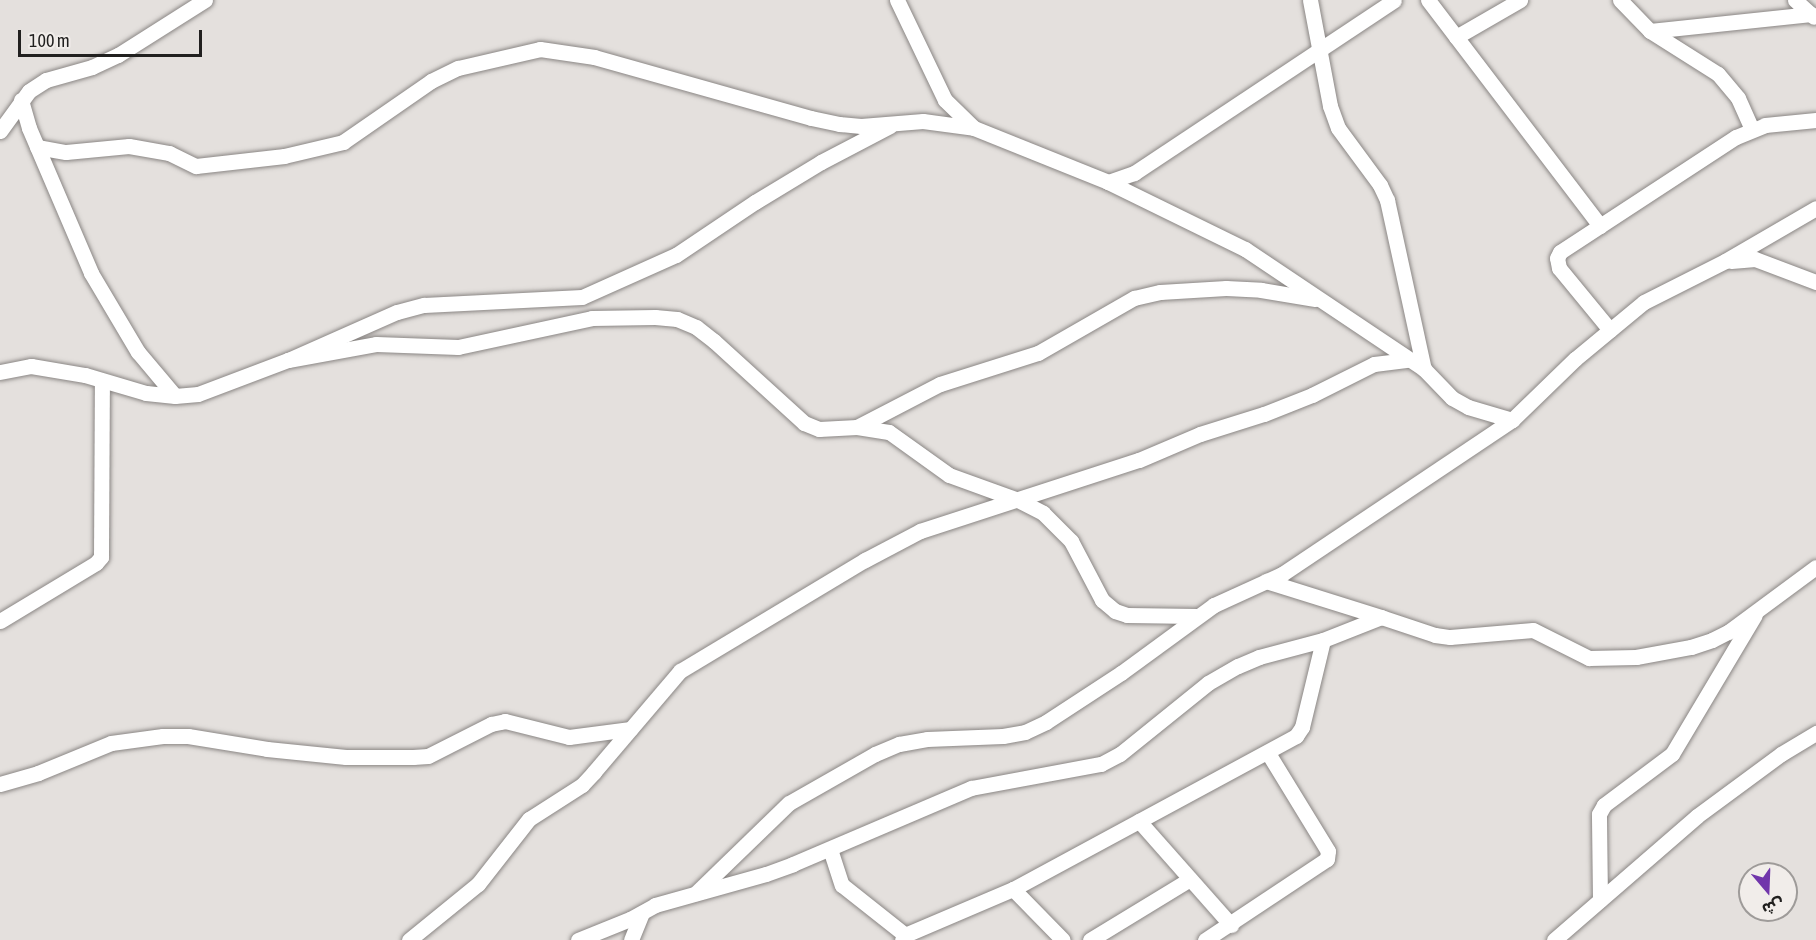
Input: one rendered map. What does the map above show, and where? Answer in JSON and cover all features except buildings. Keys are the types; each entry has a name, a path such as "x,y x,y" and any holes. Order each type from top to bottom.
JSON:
{"street":[{"path":"0,131 21,100 46,80 92,67 118,55 204,0"},
{"path":"897,0 945,100 974,128"},
{"path":"1310,0 1330,106 1338,128 1380,185 1387,200 1424,369"},
{"path":"1108,182 1134,173 1393,0"},
{"path":"1428,0 1600,226"},
{"path":"1456,37 1520,0"},
{"path":"1620,0 1650,31 1718,74 1738,98 1752,129"},
{"path":"1795,0 1814,16"},
{"path":"1650,31 1814,16"},
{"path":"37,147 66,152 129,146 162,151 196,166 322,149 343,142 430,81 458,68 540,49 594,57 811,118 861,126 922,121 974,128 1108,182 1245,249 1424,369 1452,398 1468,407 1512,420"},
{"path":"21,100 37,147 91,273 138,352 175,396"},
{"path":"1610,330 1559,268 1557,258 1560,252 1752,129 1765,125 1816,120"},
{"path":"0,372 32,366 85,375 146,393 175,396 214,389 288,360 370,322 424,305 582,297 676,255 802,173 900,121"},
{"path":"694,895 789,803 817,785 899,744 927,739 1004,736 1025,732 1046,722 1121,672 1197,616 1214,605 1301,562 1512,420 1575,359 1663,290 1725,261 1816,208"},
{"path":"1725,261 1755,259 1816,282"},
{"path":"857,427 940,384 1038,354 1134,298 1160,292 1226,288 1261,290 1321,300"},
{"path":"288,360 375,344 458,347 592,318 677,319 696,327 714,341 804,423 819,429 857,427 889,432 950,475 1018,500 1043,513 1071,542 1102,600 1115,612 1126,615 1197,616"},
{"path":"409,940 468,895 493,867 529,819 582,785 680,671 691,662 892,545 920,531 1138,460 1200,434 1283,407 1374,364 1408,360"},
{"path":"0,621 96,563 101,557 102,381"},
{"path":"1266,581 1435,636 1450,637 1533,630 1555,639 1578,655 1606,659 1691,647 1728,632 1816,567"},
{"path":"1600,900 1599,814 1605,805 1672,754 1758,610"},
{"path":"578,940 642,913 655,905 766,874 971,788 1101,764 1120,754 1208,683 1238,666 1259,657 1323,640 1381,617"},
{"path":"830,849 842,885 903,938 1013,890 1296,736 1302,727 1323,640"},
{"path":"0,784 38,773 111,744 163,735 188,736 267,749 346,757 413,757 428,756 490,724 506,721 569,736 630,729"},
{"path":"1554,940 1697,816 1781,754 1816,733"},
{"path":"1205,940 1231,925 1327,859 1328,851 1268,753"},
{"path":"1139,821 1231,925"},
{"path":"1090,940 1190,879"},
{"path":"1013,890 1063,940"},
{"path":"631,940 642,913"}]}
